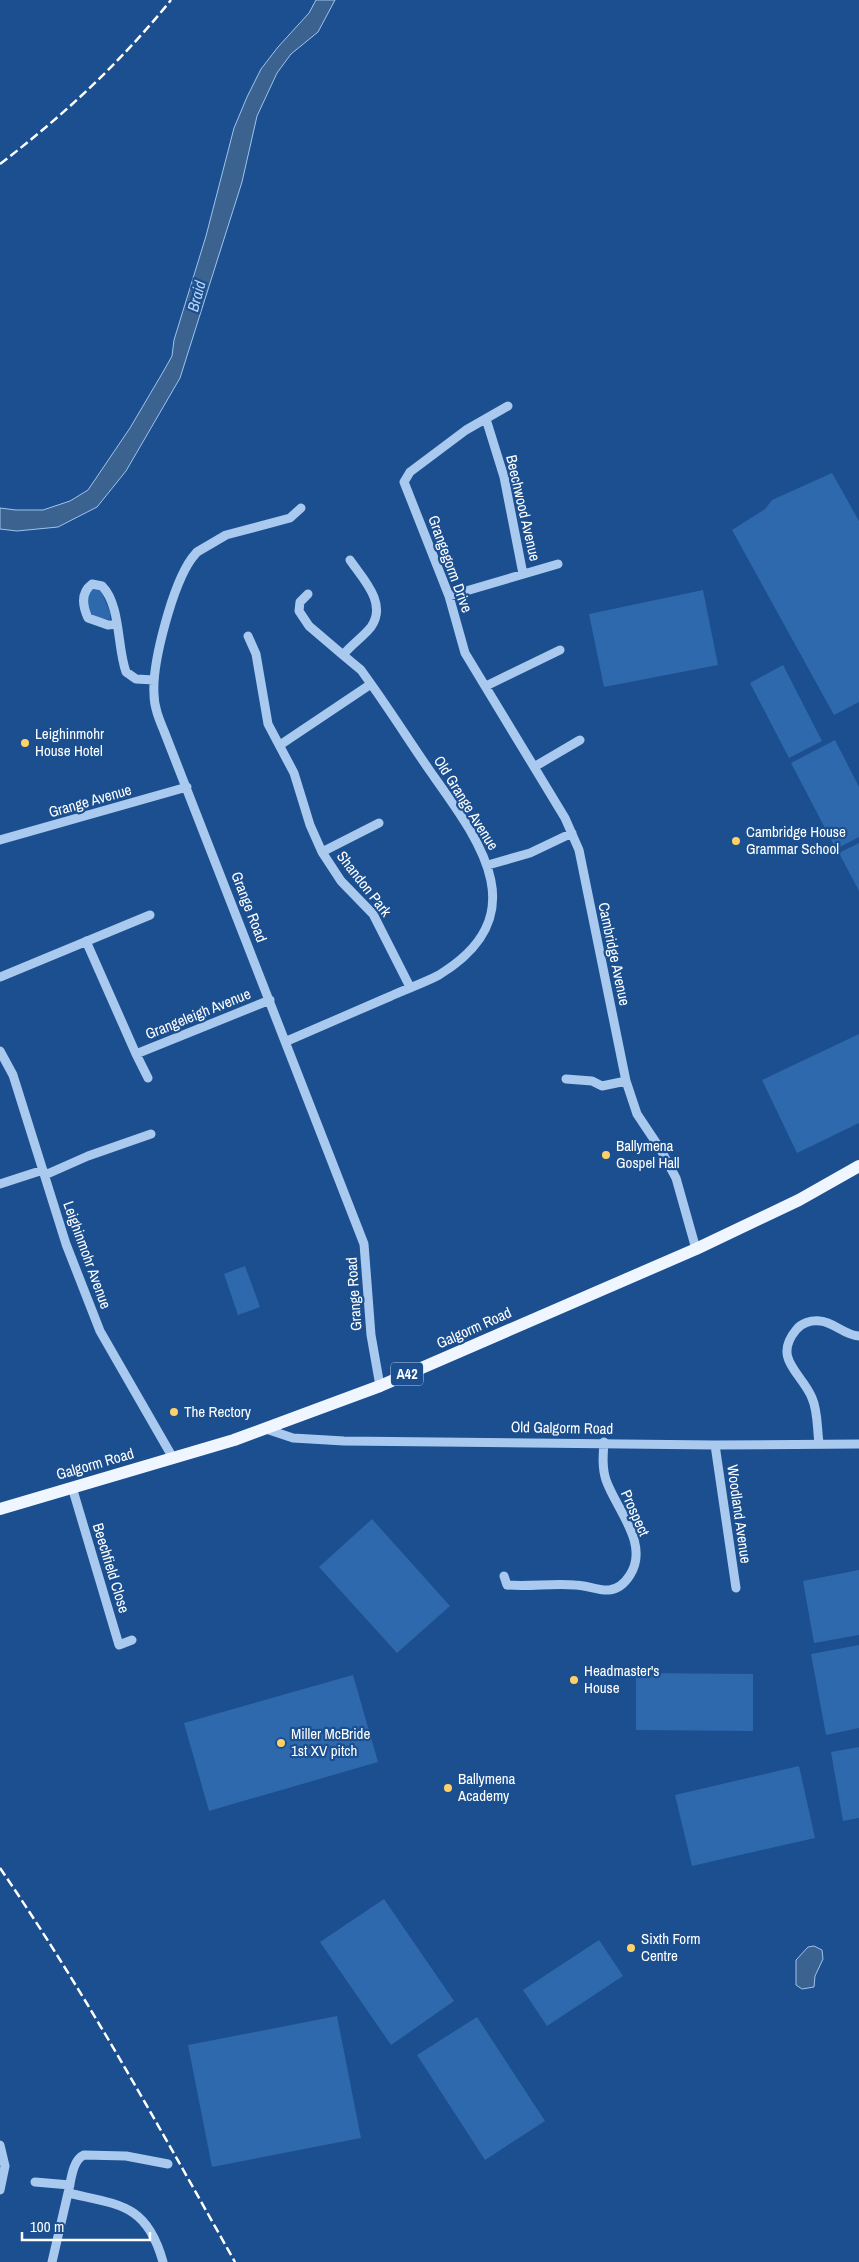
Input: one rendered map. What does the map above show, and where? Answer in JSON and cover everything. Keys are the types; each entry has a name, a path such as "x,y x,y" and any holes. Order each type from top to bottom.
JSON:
{"main road":[{"name":"Galgorm Road","path":"0,1508 266,1429 380,1386 696,1249 799,1200 859,1166"}],"street":[{"name":"Grangegorm Drive","path":"508,406 466,430 410,472 404,482 449,596 465,653 565,818 572,834"},
{"name":"Beechwood Avenue","path":"486,419 504,477 524,574"},
{"name":"Grange Road","path":"301,508 290,518 226,535 197,552 189,562 171,607 157,656 154,680 156,709 287,1041 364,1244 371,1335 380,1386"},
{"path":"343,655 371,627 376,608 374,594 350,560"},
{"name":"Beechwood Avenue","path":"449,596 558,564"},
{"path":"117,624 108,625 88,618 83,602 87,588 97,584 106,590 117,624 126,672 136,679 154,680"},
{"name":"Old Grange Avenue","path":"287,1041 438,975 452,966 471,949 488,924 494,896 493,881 488,865 441,786 360,670 309,626 299,611 300,602 308,594"},
{"name":"Shandon Park","path":"248,636 256,654 266,716 272,734 294,772 310,825 322,852 342,881 373,914 410,987"},
{"path":"486,686 560,650"},
{"path":"280,745 371,684"},
{"path":"534,767 580,740"},
{"name":"Grange Avenue","path":"0,840 187,787"},
{"name":"Shandon Park","path":"322,852 378,823"},
{"path":"488,865 530,853 572,834"},
{"name":"Cambridge Avenue","path":"572,834 579,850 626,1081 637,1114 661,1150 676,1178 696,1249"},
{"path":"0,977 150,915"},
{"name":"Grangeleigh Avenue","path":"86,941 148,1078"},
{"name":"Grangeleigh Avenue","path":"136,1054 270,1000"},
{"name":"Leighinmohr Avenue","path":"0,1051 13,1075 80,1283 100,1331 173,1458"},
{"path":"566,1079 592,1081 602,1086 626,1081"},
{"path":"0,1184 44,1172 151,1134"},
{"path":"819,1443 814,1403 809,1392 789,1364 787,1344 797,1329 814,1321 826,1322 848,1334 859,1336"},
{"name":"Old Galgorm Road","path":"266,1429 293,1438 344,1441 604,1442 715,1445 859,1444"},
{"name":"Prospect","path":"504,1576 507,1585 528,1587 576,1585 609,1590 622,1585 628,1580 635,1565 636,1546 606,1478 603,1459 604,1442"},
{"name":"Woodland Avenue","path":"715,1445 736,1588"},
{"name":"Beechfield Close","path":"72,1487 119,1645 132,1640"},
{"path":"0,2145 5,2166 0,2190"},
{"path":"52,2262 77,2161 84,2155 126,2156 168,2164"},
{"path":"35,2182 69,2189 113,2203 136,2215 154,2233 163,2262"}],"shaded area":[{"path":"832,473 859,521 859,702 834,715 732,530 765,509 772,500"},
{"path":"93,588 101,591 110,612 110,620 91,616 87,609 88,593"},
{"path":"703,590 718,665 604,687 589,614"},
{"path":"783,665 822,741 789,758 750,683"},
{"path":"835,740 859,787 859,837 836,849 791,763"},
{"path":"859,843 859,891 839,853"},
{"path":"859,1034 859,1123 797,1153 762,1080"},
{"path":"245,1266 260,1307 238,1315 224,1274"},
{"path":"372,1519 450,1606 397,1653 319,1567"},
{"path":"859,1570 859,1635 814,1643 803,1581"},
{"path":"859,1645 859,1728 826,1735 811,1654"},
{"path":"636,1673 753,1674 753,1731 636,1730"},
{"name":"Miller McBride 1st XV pitch","path":"353,1675 378,1762 209,1811 184,1723"},
{"path":"859,1747 859,1818 843,1821 831,1752"},
{"path":"799,1766 815,1838 692,1866 675,1795"},
{"path":"384,1899 454,2001 391,2045 320,1942"},
{"path":"599,1940 623,1976 547,2026 523,1990"},
{"path":"337,2016 361,2138 212,2167 188,2045"},
{"path":"477,2017 545,2121 485,2160 417,2055"}],"water":[{"name":"Braid","path":"316,0 335,0 318,32 291,54 277,73 257,116 242,182 180,378 126,471 97,507 58,527 17,531 0,529 0,508 43,510 70,501 88,490 130,428 172,356 174,340 206,236 234,128 247,97 261,69 309,13"},
{"path":"814,1946 822,1950 823,1959 815,1976 814,1987 802,1989 796,1985 796,1960 808,1947"}],"railway":[{"path":"0,164 47,127 111,67 171,0"},
{"path":"0,1868 93,2013 235,2262"}],"place":[{"name":"Leighinmohr House Hotel","path":"25,743"},
{"name":"Cambridge House Grammar School","path":"736,841"},
{"name":"Ballymena Gospel Hall","path":"606,1155"},
{"name":"The Rectory","path":"174,1412"},
{"name":"Headmaster's House","path":"574,1680"},
{"name":"Miller McBride 1st XV pitch","path":"281,1743"},
{"name":"Ballymena Academy","path":"448,1788"},
{"name":"Sixth Form Centre","path":"631,1948"}]}
